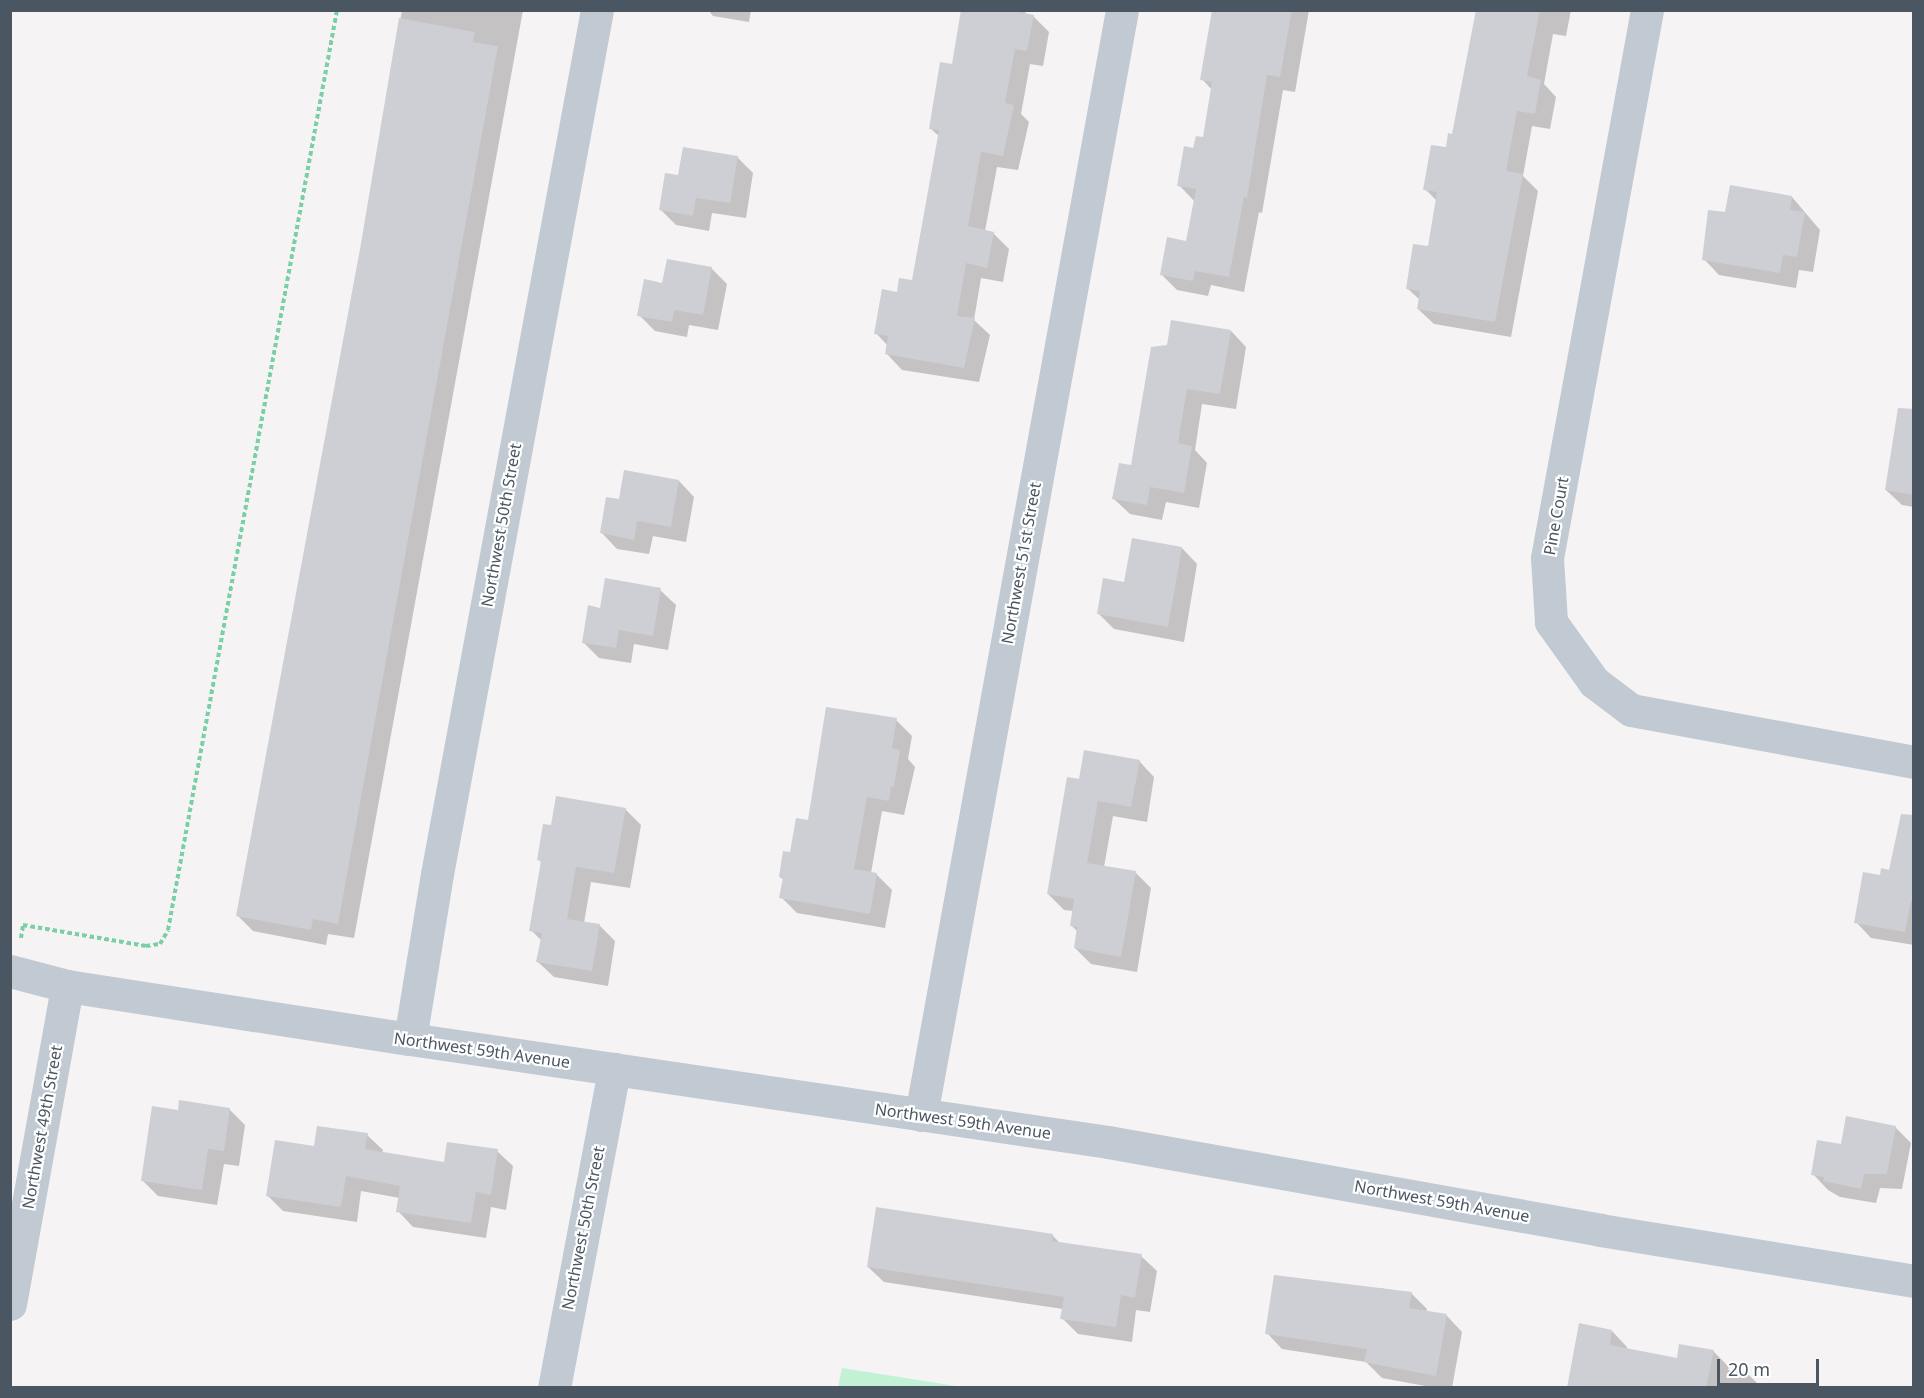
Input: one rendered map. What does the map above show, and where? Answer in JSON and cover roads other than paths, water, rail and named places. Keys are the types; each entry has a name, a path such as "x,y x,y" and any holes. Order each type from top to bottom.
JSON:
{"street":[{"name":"Northwest 50th Street","path":"410,1040 437,874 597,10"},
{"name":"Northwest 51st Street","path":"921,1115 1122,10"},
{"name":"Pine Court","path":"1647,10 1547,558 1551,622 1594,681 1631,710 1914,762"},
{"name":"Northwest 59th Avenue","path":"10,971 67,986 410,1040 1108,1142 1600,1230 1914,1281"},
{"name":"Northwest 49th Street","path":"10,1304 67,986"},
{"name":"Northwest 50th Street","path":"554,1388 614,1069"}]}
